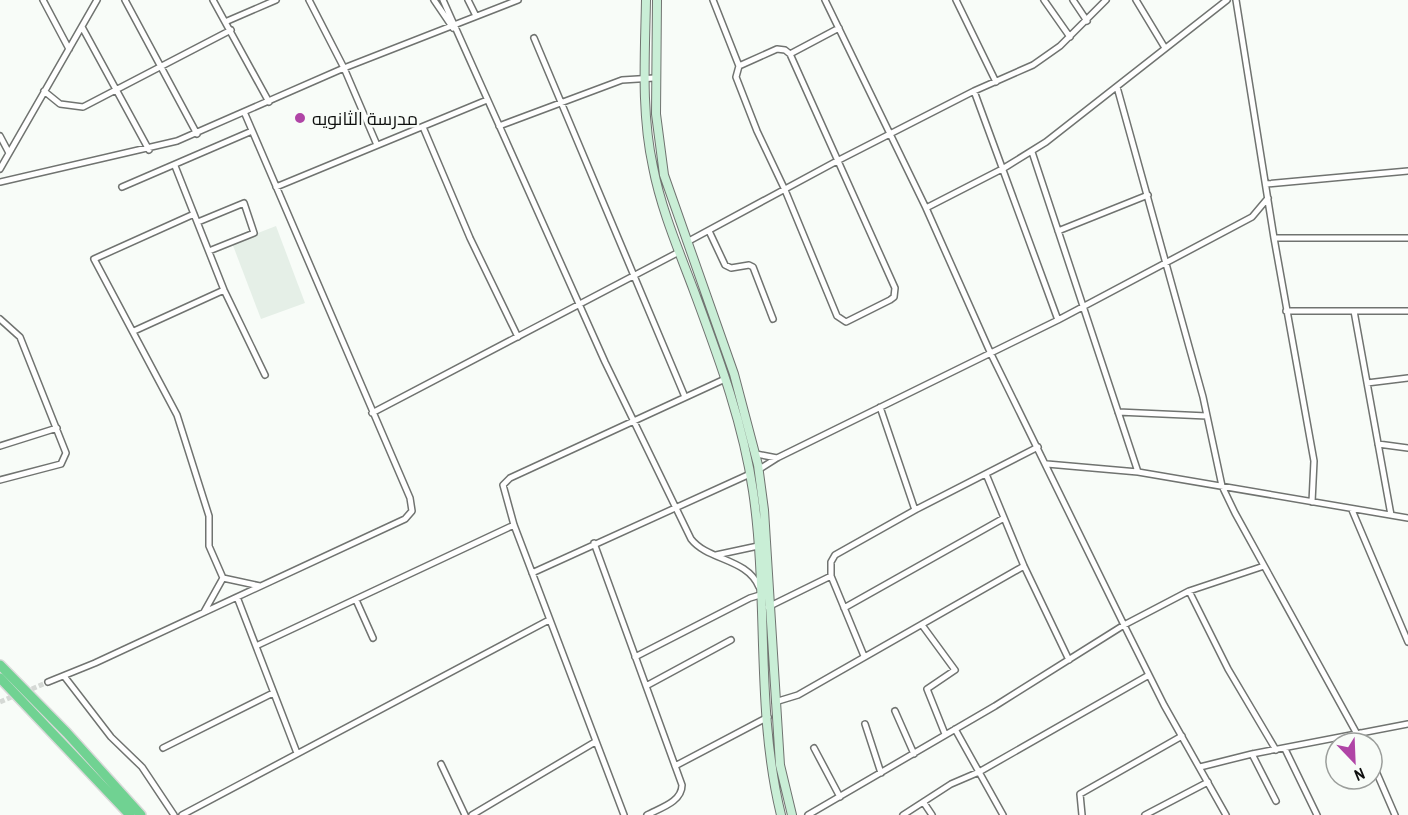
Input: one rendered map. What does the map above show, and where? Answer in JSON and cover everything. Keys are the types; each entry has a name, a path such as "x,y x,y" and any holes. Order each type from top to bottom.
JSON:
{"highway":[{"path":"0,665 67,733 141,815"},
{"path":"0,678 130,815"}],"main road":[{"path":"646,0 645,78 648,138 653,169 679,252 725,379 750,474 758,546 772,773 781,815"},
{"path":"657,0 654,78 664,175 744,405 759,470 764,510 768,607 780,765 792,815"},
{"path":"734,409 744,405"}],"street":[{"path":"43,0 69,49"},
{"path":"0,169 97,0"},
{"path":"125,0 197,134"},
{"path":"213,0 269,102"},
{"path":"225,22 276,0"},
{"path":"310,0 344,68 377,145"},
{"path":"434,0 457,32 632,421 694,543 703,551 716,555 746,572 760,592 635,657"},
{"path":"443,0 453,26"},
{"path":"468,0 476,16"},
{"path":"0,182 149,150 197,134 344,68 518,0"},
{"path":"713,0 739,66 738,82 757,131 840,319 846,322 890,300 894,297 895,288 790,54 785,50 777,49 739,66"},
{"path":"825,0 926,208 991,354 1047,464 1124,625 1182,736 1227,815"},
{"path":"956,0 996,82"},
{"path":"1044,0 1070,37"},
{"path":"1073,0 1087,21"},
{"path":"686,242 974,91 1033,65 1070,37 1106,0"},
{"path":"1136,0 1165,48"},
{"path":"926,208 1032,152 1227,0"},
{"path":"1236,0 1286,311 1314,460 1311,502"},
{"path":"82,27 149,150"},
{"path":"790,54 839,28"},
{"path":"44,91 60,104 75,108 89,105 231,30"},
{"path":"534,38 685,397"},
{"path":"499,126 628,79 654,78"},
{"path":"1117,87 1167,261 1207,416 1222,486 1264,567 1356,731"},
{"path":"974,91 1058,321"},
{"path":"276,187 487,100"},
{"path":"48,682 261,586 409,516 412,511 410,498 245,114"},
{"path":"423,127 470,238 518,337"},
{"path":"122,187 252,131"},
{"path":"0,136 9,153"},
{"path":"1032,152 1138,472"},
{"path":"175,166 224,290 265,375"},
{"path":"1266,184 1408,171"},
{"path":"1058,231 1148,195"},
{"path":"759,470 777,458 1058,321 1252,217 1268,198"},
{"path":"198,222 244,203 254,233 209,251"},
{"path":"194,214 94,259 177,415 209,516 209,546 223,578"},
{"path":"709,231 725,265 731,268 749,265 753,267 773,319"},
{"path":"1274,238 1408,238"},
{"path":"372,413 679,252"},
{"path":"134,331 224,290"},
{"path":"1286,311 1408,311"},
{"path":"1354,311 1391,515"},
{"path":"0,319 20,337 66,453 61,464 0,480"},
{"path":"1367,383 1408,378"},
{"path":"624,815 549,620 503,491 506,480 725,379"},
{"path":"880,407 915,510"},
{"path":"1118,412 1207,416"},
{"path":"0,446 57,428"},
{"path":"1378,444 1408,448"},
{"path":"864,656 831,576 831,562 839,551 1038,447"},
{"path":"756,454 777,458"},
{"path":"1047,464 1138,472 1408,518"},
{"path":"532,573 750,474"},
{"path":"986,474 1024,566 1069,660"},
{"path":"1352,510 1406,629 1408,642"},
{"path":"844,608 1004,518"},
{"path":"256,646 514,525"},
{"path":"594,543 682,785 680,796 647,815"},
{"path":"716,555 758,546"},
{"path":"775,702 798,695 1024,566"},
{"path":"808,815 914,754 1124,625 1189,591 1264,567"},
{"path":"768,607 831,576"},
{"path":"223,578 261,586"},
{"path":"203,613 223,578"},
{"path":"1189,591 1228,669 1276,750"},
{"path":"237,597 297,753"},
{"path":"357,600 373,638"},
{"path":"182,815 549,620"},
{"path":"922,625 955,670 927,689 945,734"},
{"path":"646,686 731,640"},
{"path":"903,815 951,784 979,772 1149,675"},
{"path":"64,676 111,737 142,767 174,815"},
{"path":"163,748 273,693"},
{"path":"895,711 914,754"},
{"path":"675,766 768,717"},
{"path":"865,724 881,773"},
{"path":"1373,731 1408,724"},
{"path":"955,729 1003,815"},
{"path":"1083,815 1080,794 1182,736"},
{"path":"1200,767 1252,754 1324,741"},
{"path":"472,815 595,742"},
{"path":"814,748 840,797"},
{"path":"1285,749 1317,815"},
{"path":"1252,754 1276,801"},
{"path":"441,764 465,815"},
{"path":"1145,815 1208,782"},
{"path":"1384,790 1395,815"},
{"path":"924,802 932,815"}],"shaded area":[{"path":"276,226 305,303 261,319 232,243"}],"tunnel":[{"path":"25,692 48,682"},
{"path":"0,702 16,695"}],"place":[{"name":"مدرسة الثانويه","path":"300,118"}]}
